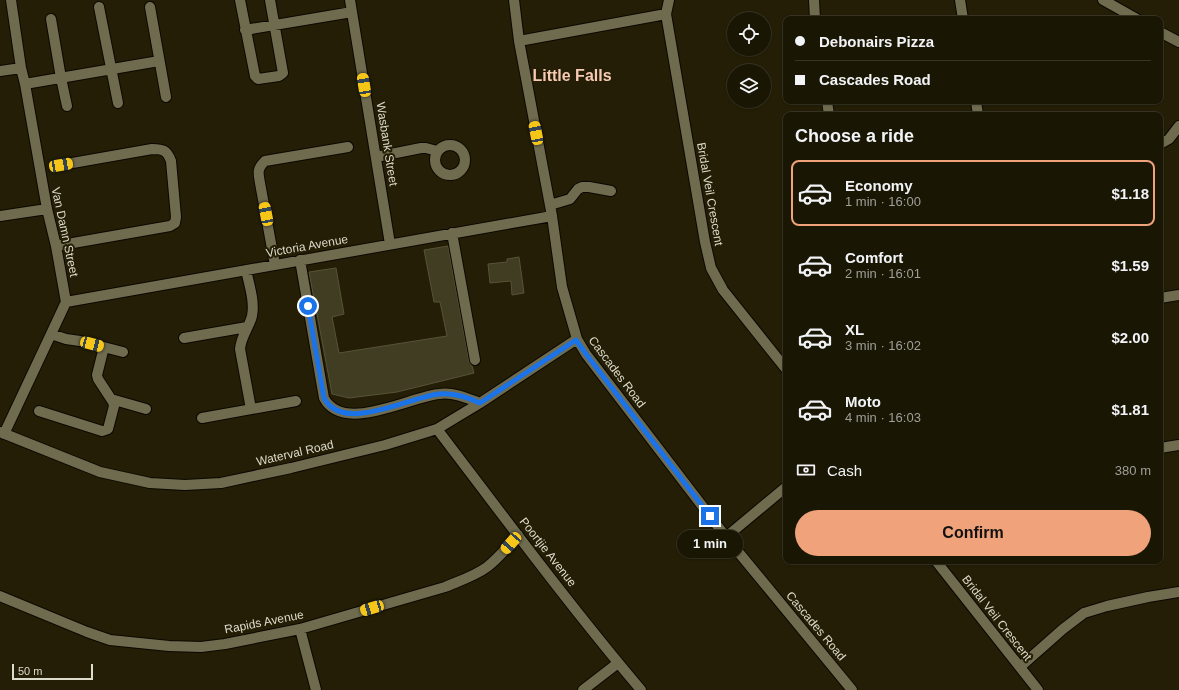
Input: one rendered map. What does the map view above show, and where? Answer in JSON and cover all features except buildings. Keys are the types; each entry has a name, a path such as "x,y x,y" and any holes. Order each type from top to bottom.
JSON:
{"street":[{"name":"Van Damn Street","path":"11,0 21,68 66,302"},
{"path":"240,0 255,76 256,78 261,79 279,76 283,73 270,0"},
{"name":"Wasbank Street","path":"350,0 390,244"},
{"name":"Cascades Road","path":"514,0 519,41 552,216 562,287 576,340 726,538 852,690"},
{"name":"Bridal Veil Crescent","path":"669,0 666,14 704,242 711,268 724,290 783,365"},
{"path":"814,0 815,16"},
{"path":"960,0 963,16"},
{"path":"1103,0 1132,16"},
{"path":"99,7 118,104"},
{"path":"150,7 166,97"},
{"path":"246,30 352,12"},
{"path":"519,41 666,14"},
{"path":"51,19 67,106"},
{"path":"1163,34 1179,42"},
{"path":"25,84 159,61"},
{"path":"0,72 21,68"},
{"path":"1163,142 1169,139 1179,126"},
{"path":"275,265 258,172 259,167 265,161 348,147"},
{"path":"376,157 421,148 437,151"},
{"path":"56,246 170,226 175,223 176,217 171,161 169,154 165,151 160,149 152,149 61,165"},
{"path":"550,205 570,199 578,189 582,187 611,191"},
{"path":"0,216 47,209"},
{"name":"Victoria Avenue","path":"66,302 552,216"},
{"path":"452,233 475,360"},
{"path":"300,260 326,403 337,411 346,414 372,412 418,398 439,394 463,396 480,403"},
{"path":"246,270 253,308 240,349 251,409"},
{"path":"1163,298 1179,295"},
{"path":"2,433 66,302"},
{"path":"184,338 247,328"},
{"path":"51,334 66,339 123,352"},
{"name":"Waterval Road","path":"2,433 100,472 150,482 185,484 221,483 385,445 436,429 480,403 576,340"},
{"path":"39,412 102,431 106,431 108,429 114,406 97,375 104,347"},
{"path":"110,399 146,409"},
{"path":"202,418 296,400"},
{"name":"Poortjie Avenue","path":"436,429 618,663 641,690"},
{"path":"1163,448 1179,445"},
{"path":"726,538 783,490"},
{"name":"Rapids Avenue","path":"0,596 86,632 110,640 169,646 201,647 225,644 300,629 445,587 465,579 486,567 505,550 518,535"},
{"name":"Bridal Veil Crescent","path":"938,564 1038,690"},
{"path":"1020,667 1063,629 1084,613 1141,598 1179,592"},
{"path":"300,629 316,690"},
{"path":"583,690 618,663"}],"district":[{"name":"Little Falls","path":"572,75"}],"route":[{"path":"308,306 324,398 326,403 337,411 346,414 372,412 418,398 439,394 463,396 480,403 576,340 710,516"}]}
